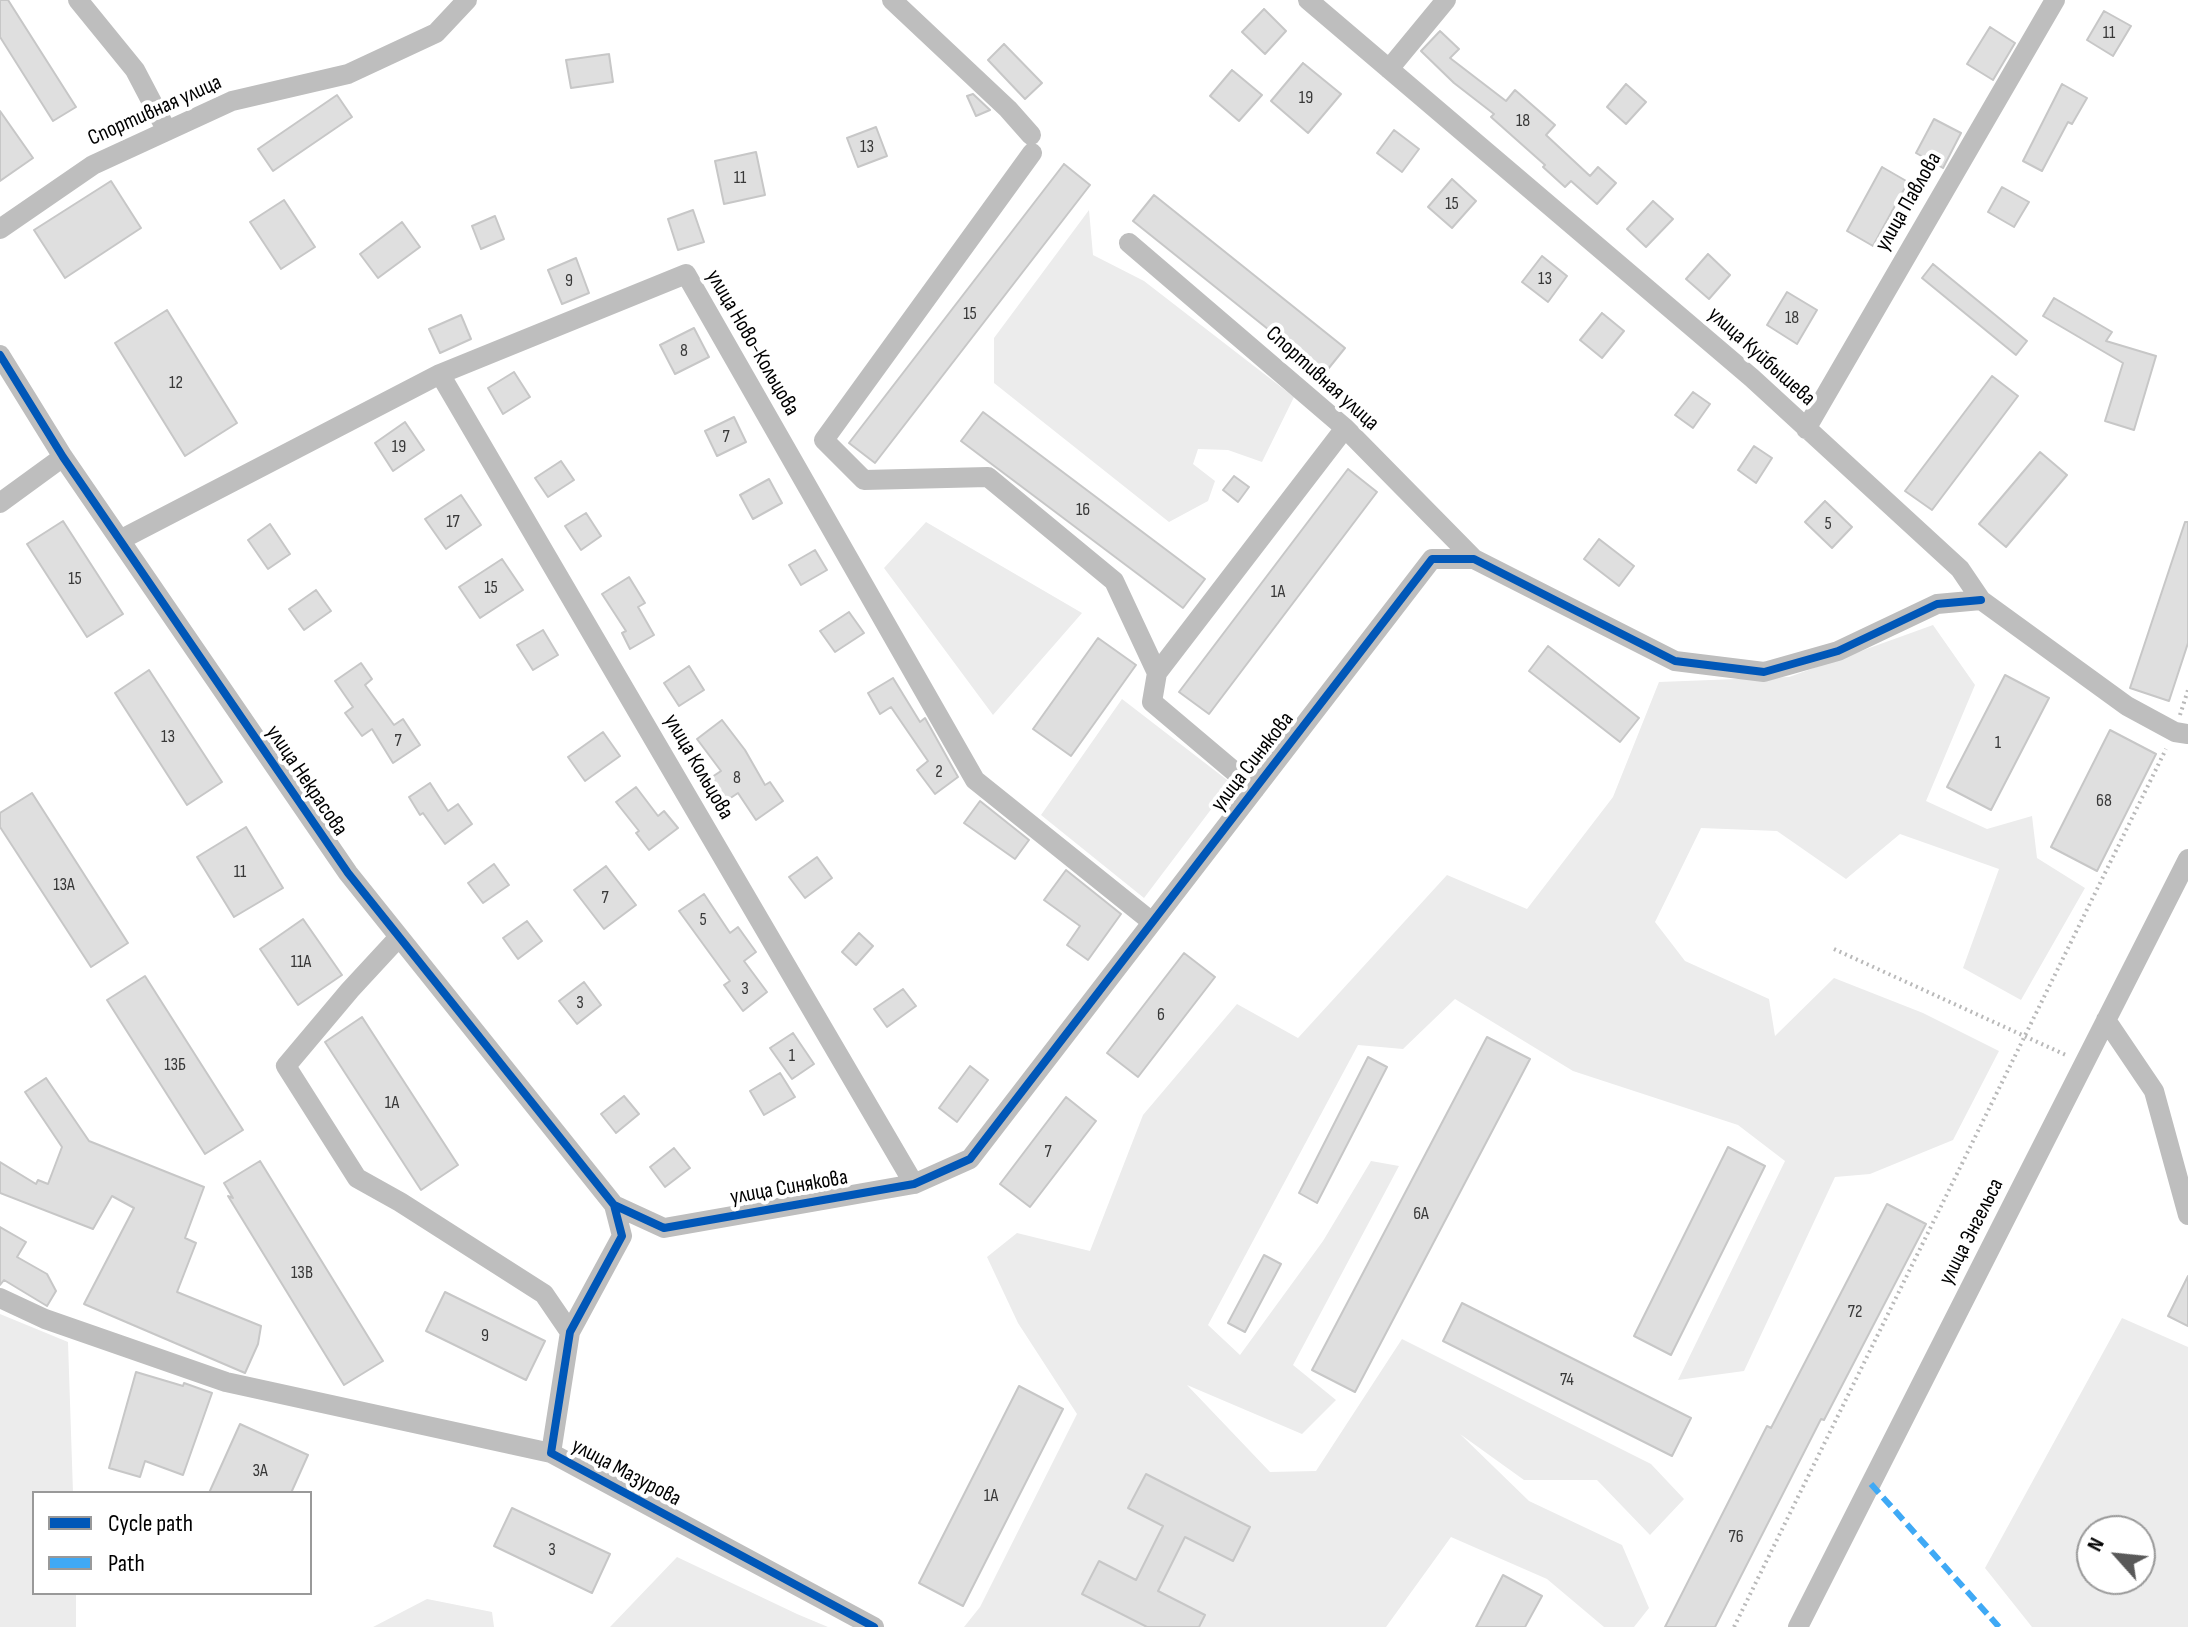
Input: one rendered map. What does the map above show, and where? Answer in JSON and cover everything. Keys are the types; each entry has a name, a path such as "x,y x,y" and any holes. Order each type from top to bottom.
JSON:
{"street":[{"path":"78,0 135,70 167,131"},
{"name":"Спортивная улица","path":"0,229 93,165 232,101 348,74 436,33 467,0"},
{"path":"892,0 1008,109 1031,144 824,440 864,480 988,477 1114,581 1157,673"},
{"name":"улица Куйбышева","path":"1308,0 1752,378 1960,569 1981,600 2127,706 2181,733"},
{"path":"1389,69 1446,0"},
{"name":"улица Павлова","path":"1806,429 2055,0"},
{"name":"Спортивная улица","path":"1129,243 1345,428 1474,559"},
{"name":"улица Ново-Кольцова","path":"120,540 440,374 686,274 975,780 1152,922"},
{"name":"улица Некрасова","path":"0,355 63,457 348,873 614,1205"},
{"name":"улица Кольцова","path":"440,374 914,1184"},
{"path":"1255,789 1152,702 1157,673 1345,428"},
{"path":"0,503 63,457"},
{"name":"улица Синякова","path":"614,1205 664,1228 914,1184 970,1159 1432,559 1474,559 1675,661 1764,672 1838,651 1937,604 1981,600"},
{"name":"улица Энгельса","path":"1798,1627 2188,859"},
{"path":"399,937 286,1066 357,1178 544,1294 570,1332"},
{"path":"2106,1020 2154,1091 2188,1215"},
{"name":"улица Мазурова","path":"614,1205 622,1236 570,1332 551,1453 874,1627"},
{"path":"0,1298 45,1319 226,1382 551,1453"}],"path":[{"path":"1734,1627 2026,1036 2181,733 2188,690"},
{"path":"1834,949 2084,1063"}],"shaded area":[{"path":"1089,210 1093,255 1144,281 1294,397 1262,462 1228,450 1198,449 1193,464 1215,481 1208,501 1169,522 994,383 994,338"},
{"path":"926,522 1082,613 993,715 884,568"},
{"path":"1933,625 1975,685 1926,801 1987,829 2032,816 2037,858 2085,888 2021,1000 1963,968 1999,869 1900,834 1846,879 1777,831 1701,828 1655,922 1685,961 1769,999 1775,1036 1834,978 1923,1013 1999,1051 1953,1140 1870,1174 1835,1177 1744,1371 1678,1380 1785,1161 1738,1125 1573,1071 1455,999 1403,1049 1358,1045 1208,1325 1240,1355 1323,1241 1371,1161 1399,1166 1293,1365 1336,1400 1302,1434 1187,1385 1270,1472 1316,1471 1402,1339 1651,1464 1684,1499 1650,1535 1597,1480 1524,1480 1460,1434 1529,1501 1622,1545 1649,1608 1634,1627 1604,1627 1547,1579 1451,1537 1386,1627 964,1627 980,1607 1077,1414 1018,1323 987,1257 1017,1233 1090,1251 1143,1115 1237,1004 1298,1038 1447,875 1527,909 1613,797 1659,682 1789,677"},
{"path":"1122,699 1231,783 1144,898 1041,815"},
{"path":"0,1314 68,1342 73,1491 32,1491 32,1595 76,1595 76,1627 0,1627"},
{"path":"2122,1318 2188,1347 2188,1627 2032,1627 1985,1568"},
{"path":"677,1557 797,1614 828,1627 610,1627"},
{"path":"427,1599 492,1612 494,1627 373,1627"}],"building":[{"path":"0,0 8,0 76,107 53,121 0,37"},
{"path":"1264,9 1286,31 1265,54 1242,32"},
{"path":"2104,11 2131,26 2113,56 2087,40"},
{"path":"1990,27 2015,43 1993,80 1967,64"},
{"path":"1440,31 1459,49 1450,58 1506,101 1515,90 1555,125 1546,135 1590,176 1598,167 1616,183 1597,204 1571,181 1565,187 1491,117 1494,114 1454,83 1421,51"},
{"path":"1004,44 1042,83 1025,99 988,60"},
{"path":"609,54 613,82 571,88 566,60"},
{"path":"1303,63 1341,94 1308,133 1271,101"},
{"path":"1232,70 1262,95 1239,121 1210,96"},
{"path":"1626,84 1646,102 1626,124 1607,107"},
{"path":"2062,84 2087,98 2072,124 2068,122 2042,171 2023,161"},
{"path":"973,94 990,110 976,116 967,96"},
{"path":"337,95 352,117 273,171 258,149"},
{"path":"0,111 33,158 0,181"},
{"path":"1934,119 1961,133 1943,168 1916,153"},
{"path":"876,127 887,156 858,167 847,138"},
{"path":"1394,130 1419,149 1402,172 1377,153"},
{"path":"756,152 765,195 724,204 715,161"},
{"path":"1064,164 1090,185 875,463 849,443"},
{"path":"1882,167 1908,182 1873,246 1847,231"},
{"path":"1452,179 1476,201 1452,228 1428,207"},
{"path":"111,181 141,228 65,278 34,230"},
{"path":"2002,187 2029,202 2014,227 1988,212"},
{"path":"1154,195 1345,348 1324,374 1133,221"},
{"path":"284,200 315,247 281,269 250,222"},
{"path":"1653,201 1673,219 1646,247 1627,229"},
{"path":"693,210 704,242 678,250 668,219"},
{"path":"495,216 504,239 481,249 472,226"},
{"path":"402,222 420,247 378,278 360,254"},
{"path":"1708,254 1730,275 1709,299 1686,279"},
{"path":"1542,256 1567,276 1548,302 1522,282"},
{"path":"576,258 589,293 562,304 548,270"},
{"path":"1933,264 2027,341 2016,355 1922,278"},
{"path":"1787,292 1817,310 1797,344 1767,325"},
{"path":"2054,298 2112,332 2106,341 2156,356 2134,430 2105,421 2123,363 2043,316"},
{"path":"167,310 237,423 185,456 115,343"},
{"path":"1602,313 1624,331 1602,358 1580,340"},
{"path":"461,315 471,339 440,353 429,329"},
{"path":"694,328 709,357 675,374 660,345"},
{"path":"514,372 530,397 503,414 488,388"},
{"path":"1992,376 2018,396 1932,510 1905,491"},
{"path":"1693,392 1710,404 1693,428 1675,415"},
{"path":"983,412 1205,579 1183,608 961,441"},
{"path":"734,417 746,442 717,456 705,431"},
{"path":"405,422 424,450 393,471 375,443"},
{"path":"1754,446 1772,458 1756,483 1738,470"},
{"path":"2040,452 2067,475 2006,547 1979,524"},
{"path":"561,461 574,480 548,497 535,478"},
{"path":"1348,469 1377,492 1209,714 1179,692"},
{"path":"1234,476 1249,487 1238,502 1223,490"},
{"path":"769,479 782,503 753,519 740,495"},
{"path":"461,495 481,525 446,549 425,519"},
{"path":"1825,501 1852,527 1832,548 1805,522"},
{"path":"586,513 601,536 581,550 565,526"},
{"path":"63,521 123,614 87,637 27,544"},
{"path":"2185,522 2188,522 2188,643 2169,701 2130,688"},
{"path":"270,524 290,554 268,569 248,540"},
{"path":"1599,539 1634,566 1619,586 1584,559"},
{"path":"815,550 827,570 801,585 789,565"},
{"path":"502,559 523,590 480,618 459,587"},
{"path":"629,577 645,603 638,607 654,635 630,649 622,633 626,631 602,594"},
{"path":"316,590 331,611 304,630 289,609"},
{"path":"849,612 864,633 835,652 820,631"},
{"path":"543,630 558,655 533,670 517,645"},
{"path":"1098,638 1136,665 1071,756 1033,729"},
{"path":"1548,646 1639,718 1620,742 1529,671"},
{"path":"361,663 372,679 365,685 394,725 403,719 420,745 393,763 372,729 362,736 345,713 353,707 335,681"},
{"path":"689,666 704,690 679,706 664,683"},
{"path":"149,670 222,782 187,805 115,693"},
{"path":"2005,675 2049,698 1991,810 1947,787"},
{"path":"893,678 920,722 925,718 958,777 935,794 917,770 928,761 891,707 880,714 868,693"},
{"path":"722,720 745,750 765,785 770,782 783,801 756,820 738,793 726,801 712,777 721,771 697,739"},
{"path":"2110,730 2156,754 2097,871 2051,847"},
{"path":"603,732 620,756 585,781 568,757"},
{"path":"430,783 448,811 458,804 472,824 445,844 409,797"},
{"path":"636,787 658,816 664,811 678,828 649,850 636,833 639,831 616,802"},
{"path":"32,793 128,943 91,967 0,827 0,813"},
{"path":"980,801 1029,840 1015,859 964,823"},
{"path":"246,827 283,888 234,917 197,857"},
{"path":"817,857 832,878 805,898 789,877"},
{"path":"494,864 509,885 483,903 468,883"},
{"path":"606,866 636,905 604,929 574,890"},
{"path":"1066,870 1121,914 1088,960 1067,945 1080,926 1044,900"},
{"path":"704,894 730,933 738,927 756,952 744,961 767,992 743,1011 724,985 730,981 679,911"},
{"path":"303,919 342,975 298,1005 260,949"},
{"path":"527,921 542,941 518,959 503,938"},
{"path":"859,933 873,946 856,965 842,952"},
{"path":"1184,953 1215,977 1138,1077 1107,1053"},
{"path":"145,976 243,1130 205,1154 107,1000"},
{"path":"584,982 601,1005 577,1024 559,1001"},
{"path":"903,989 916,1006 887,1027 874,1009"},
{"path":"362,1017 458,1165 421,1190 325,1042"},
{"path":"793,1033 814,1064 792,1079 770,1048"},
{"path":"1487,1037 1530,1059 1355,1392 1312,1370"},
{"path":"1368,1057 1387,1067 1317,1203 1299,1193"},
{"path":"970,1066 988,1080 957,1122 939,1108"},
{"path":"780,1073 795,1097 764,1115 750,1091"},
{"path":"46,1078 89,1141 204,1187 185,1238 196,1243 177,1292 261,1326 258,1344 245,1373 84,1304 134,1208 112,1196 93,1229 0,1193 0,1162 36,1184 38,1180 48,1184 62,1147 25,1092"},
{"path":"624,1096 639,1114 616,1133 601,1114"},
{"path":"1066,1097 1096,1121 1030,1207 1000,1184"},
{"path":"1728,1147 1765,1166 1671,1355 1634,1336"},
{"path":"674,1148 690,1168 665,1187 650,1167"},
{"path":"260,1161 383,1361 344,1385 228,1196 233,1198 224,1183"},
{"path":"1887,1204 1926,1224 1824,1420 1821,1419 1715,1627 1665,1627 1767,1426 1771,1428"},
{"path":"0,1227 26,1242 17,1257 47,1274 56,1291 47,1306 4,1280 0,1285"},
{"path":"1264,1255 1281,1264 1245,1332 1228,1323"},
{"path":"2188,1276 2188,1326 2168,1316"},
{"path":"445,1292 545,1341 526,1380 426,1331"},
{"path":"1462,1303 1691,1418 1672,1456 1443,1341"},
{"path":"136,1372 212,1393 183,1475 145,1461 140,1477 109,1468"},
{"path":"1019,1386 1063,1409 963,1606 919,1583"},
{"path":"240,1424 308,1455 292,1491 210,1491"},
{"path":"1146,1474 1250,1527 1233,1561 1185,1537 1158,1591 1205,1615 1199,1627 1147,1627 1082,1594 1099,1561 1136,1580 1163,1526 1128,1508"},
{"path":"512,1508 610,1554 592,1593 494,1546"},
{"path":"1503,1575 1542,1596 1525,1627 1476,1627"}],"marked path":[{"path":"1871,1484 1999,1627"}],"cycle path":[{"path":"0,355 63,457 348,873 614,1205 622,1236 570,1332 551,1453 874,1627"},
{"path":"614,1205 664,1228 914,1184 970,1159 1432,559 1474,559 1675,661 1764,672 1838,651 1937,604 1981,600"}]}
